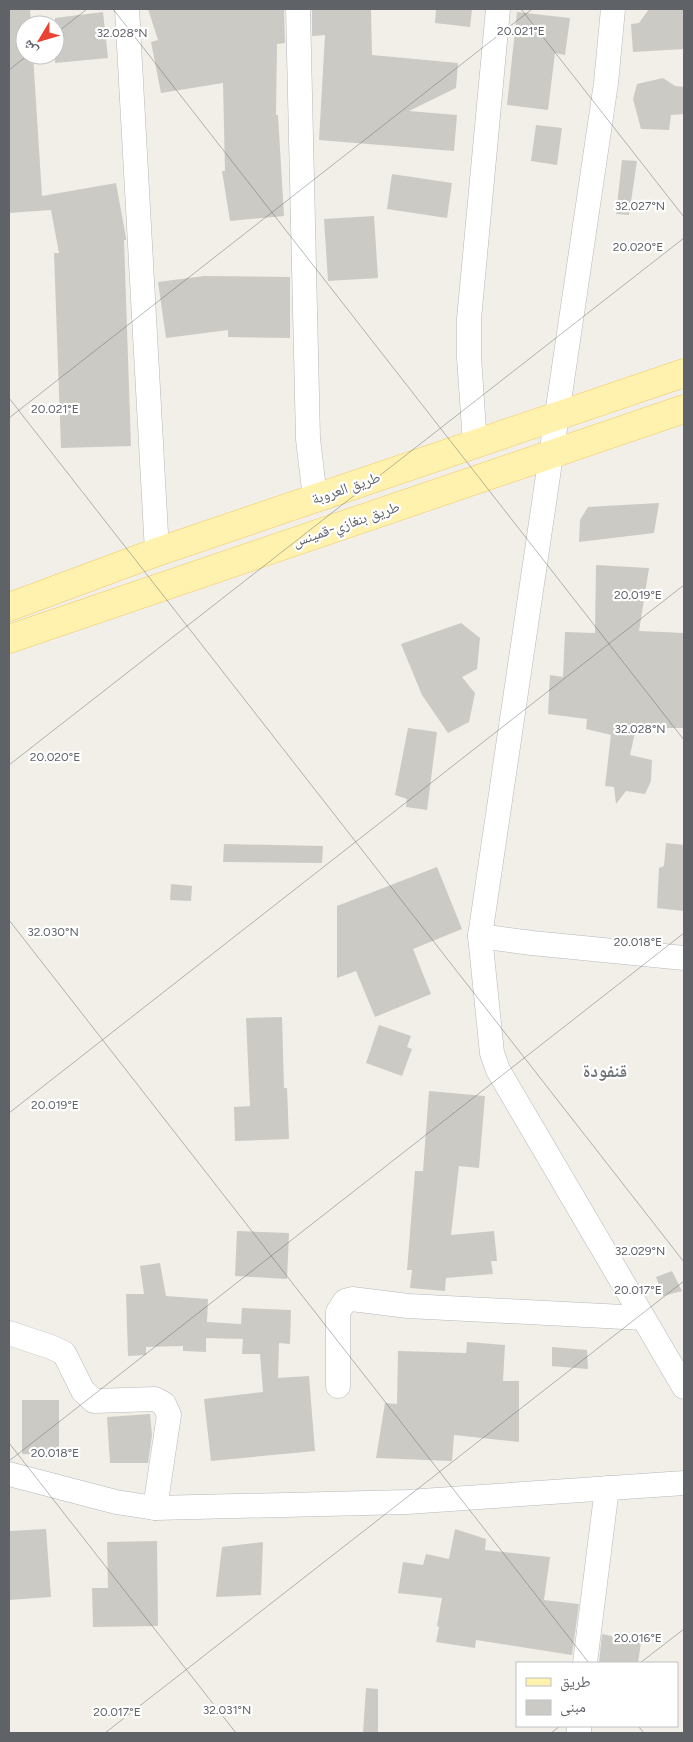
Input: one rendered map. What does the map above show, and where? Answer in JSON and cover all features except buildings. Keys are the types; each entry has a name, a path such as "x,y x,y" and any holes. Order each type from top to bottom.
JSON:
{"main road":[{"name":"طريق العروبة","path":"9,607 157,552 684,373"},
{"name":"طريق بنغازي-قمينس","path":"9,639 684,409"}],"street":[{"path":"127,9 157,552"},
{"path":"298,9 308,439 315,498"},
{"path":"475,444 469,357 469,319 498,9"},
{"path":"613,9 606,83 480,936 492,1053 498,1070 684,1387"},
{"path":"480,936 684,958"},
{"path":"338,1386 338,1312 345,1301 352,1298 408,1306 643,1318"},
{"path":"9,1333 64,1353 83,1391 94,1401 156,1399 164,1404 169,1415 155,1508"},
{"path":"684,1381 684,1387"},
{"path":"9,1474 116,1502 155,1508 407,1502 684,1483"},
{"path":"585,1662 607,1488"}],"district":[{"name":"قنفودة","path":"605,1071"}]}
